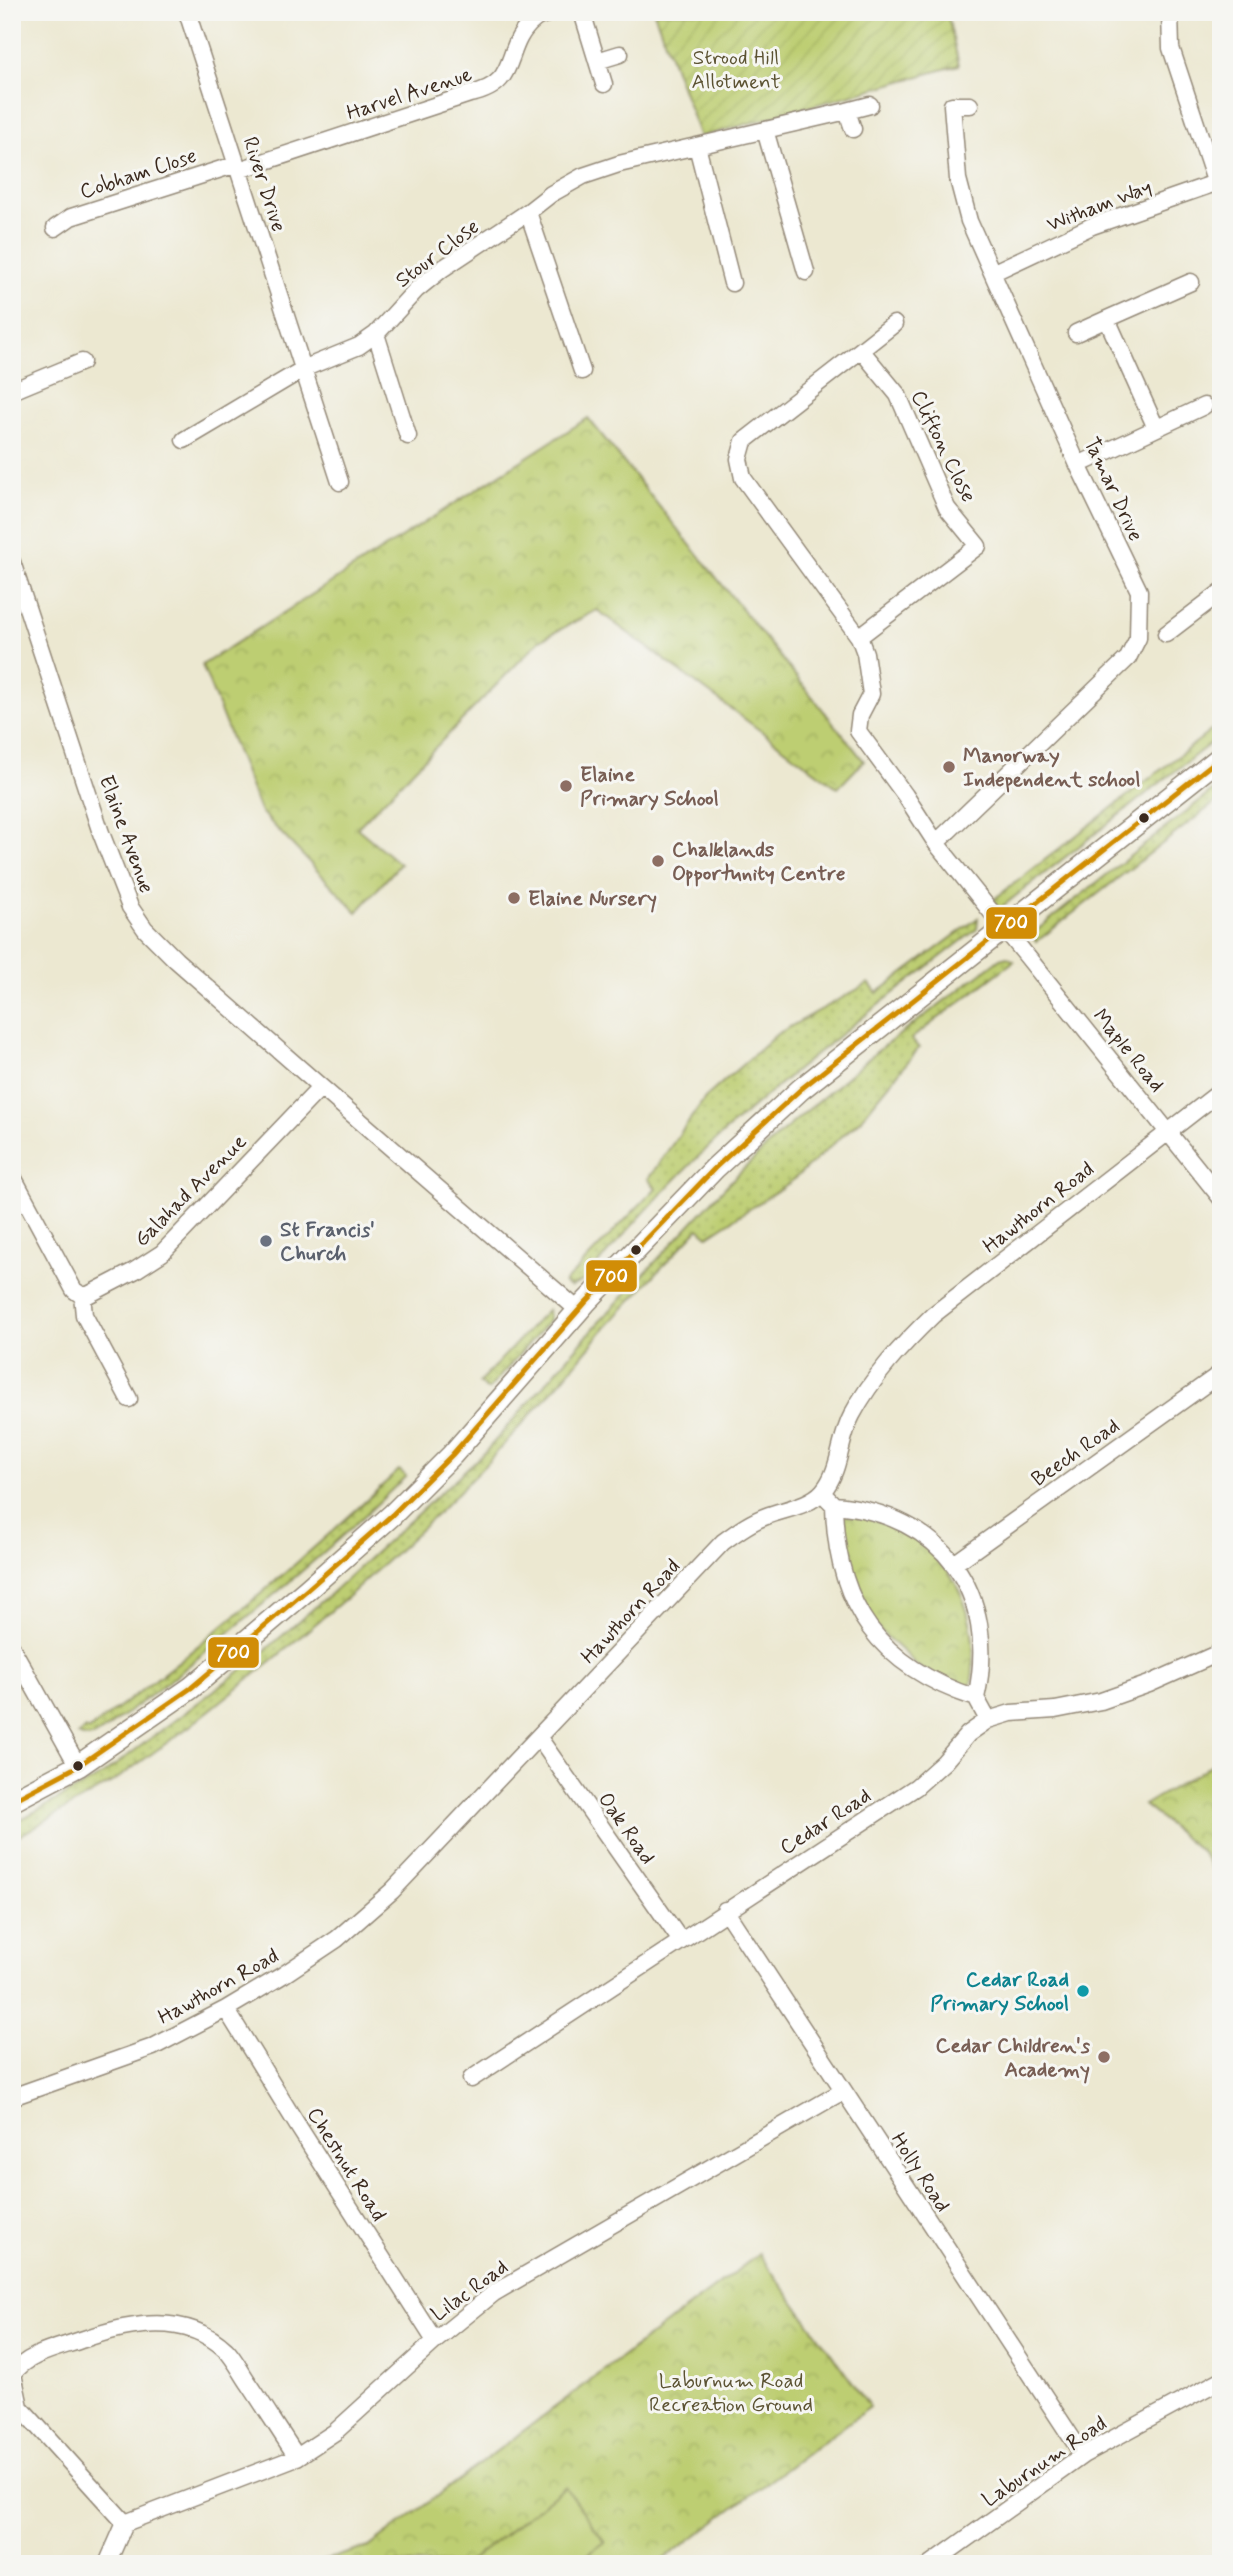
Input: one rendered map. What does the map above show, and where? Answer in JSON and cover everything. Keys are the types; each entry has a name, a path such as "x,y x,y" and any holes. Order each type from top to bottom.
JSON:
{"street":[{"name":"River Drive","path":"187,12 340,482"},
{"name":"Harvel Avenue","path":"238,167 470,94 488,91 506,75 518,37 536,18 554,12"},
{"path":"582,12 604,84"},
{"path":"1170,12 1171,48 1218,182"},
{"path":"597,61 620,54"},
{"name":"Stour Close","path":"305,368 338,356 376,334 416,290 442,269 528,212 548,195 583,176 616,164 870,105"},
{"name":"Tamar Drive","path":"936,844 1105,682 1128,658 1138,638 1139,591 1079,465 970,221 958,179 952,105 970,105"},
{"path":"847,111 853,130"},
{"path":"765,130 806,272"},
{"path":"697,146 732,283"},
{"name":"Cobham Close","path":"55,228 71,217 238,167"},
{"name":"Witham Way","path":"994,272 1092,226 1218,182"},
{"path":"528,212 582,371"},
{"path":"1076,333 1191,282"},
{"path":"1107,319 1156,428"},
{"path":"894,324 744,441 739,459 743,478 859,637 865,653 871,694 860,715 858,731 911,803 936,844 1004,927"},
{"path":"376,334 408,436"},
{"name":"Clifton Close","path":"859,637 978,546 947,508 898,395 862,350"},
{"path":"12,391 82,362"},
{"path":"184,440 305,368"},
{"path":"1079,465 1204,407"},
{"name":"Elaine Avenue","path":"12,562 102,833 130,907 145,929 176,960 578,1310"},
{"path":"1166,634 1221,592"},
{"path":"12,1801 78,1766 191,1688 392,1515 452,1455 578,1310 715,1168 801,1089 1221,757"},
{"name":"Maple Road","path":"1004,927 1221,1198"},
{"name":"Galahad Avenue","path":"78,1293 105,1287 162,1253 321,1087"},
{"name":"Hawthorn Road","path":"12,2097 153,2047 226,2009 337,1939 392,1891 723,1542 741,1528 800,1505 822,1493 832,1477 850,1418 900,1348 933,1315 1221,1091"},
{"path":"12,1175 78,1293 83,1312 129,1399"},
{"name":"Beech Road","path":"954,1564 1221,1373"},
{"path":"822,1493 834,1505 860,1507 887,1514 912,1527 934,1543 954,1564 968,1588 978,1614 983,1642 983,1671 976,1698"},
{"path":"834,1505 835,1538 841,1570 853,1600 870,1628 891,1652 917,1672 946,1688 976,1698 988,1720"},
{"path":"12,1648 78,1766"},
{"name":"Cedar Road","path":"471,2079 916,1787 944,1762 968,1734 988,1720 1012,1713 1055,1710 1101,1701 1149,1685 1221,1652"},
{"name":"Oak Road","path":"538,1738 681,1941"},
{"name":"Holly Road","path":"725,1910 1083,2455"},
{"name":"Chestnut Road","path":"226,2009 435,2341"},
{"name":"Lilac Road","path":"125,2523 297,2457 335,2432 435,2341 494,2293 843,2091"},
{"path":"107,2564 125,2523 20,2407 13,2374 21,2363 99,2334 170,2323 190,2328 210,2337 228,2351 297,2457"},
{"name":"Laburnum Road","path":"931,2564 1083,2455 1221,2380"}],"green space":[{"name":"Strood Hill Allotment","path":"654,12 947,12 959,65 700,137"},
{"path":"588,418 864,761 838,788 597,610 540,640 357,828 400,864 357,912 260,811 202,665"},
{"path":"1221,723 1221,735 999,909 993,900"},
{"path":"1221,784 1221,798 1036,942 1033,937 1037,930"},
{"path":"978,918 977,929 827,1046 718,1138 658,1197 583,1281 570,1287 564,1283 656,1188 648,1179 705,1098 777,1034 869,983 877,993"},
{"path":"1007,957 1014,961 911,1039 919,1048 860,1120 792,1181 708,1236 699,1228 605,1328 485,1465 352,1593 190,1726 117,1779 12,1840 12,1824 101,1776 253,1661 329,1595 487,1450 600,1321 728,1184 782,1132 875,1053 1000,959"},
{"path":"548,1309 549,1321 488,1390 479,1383"},
{"path":"399,1470 406,1476 325,1551 240,1623 103,1731 88,1738 78,1735 130,1700 209,1637 324,1539"},
{"path":"840,1514 874,1520 903,1532 928,1549 948,1571 962,1596 971,1626 974,1657 970,1691 920,1668 874,1625 846,1568"},
{"path":"1221,1759 1221,1883 1202,1852 1144,1805"},
{"name":"Laburnum Road Recreation Ground","path":"759,2254 870,2407 657,2564 310,2564 369,2547"},
{"path":"565,2487 605,2542 575,2564 466,2564"}],"transit line":[{"name":"700","path":"12,1801 78,1766 191,1688 308,1589 392,1515 452,1455 585,1303 715,1168 801,1089 1221,757"}],"place":[{"name":"Manorway Independent school","path":"949,767"},
{"name":"Elaine Primary School","path":"566,786"},
{"name":"Chalklands Opportunity Centre","path":"658,861"},
{"name":"Elaine Nursery","path":"514,898"},
{"name":"St Francis' Church","path":"266,1241"},
{"name":"Cedar Road Primary School","path":"1083,1991"},
{"name":"Cedar Children's Academy","path":"1104,2057"}]}
